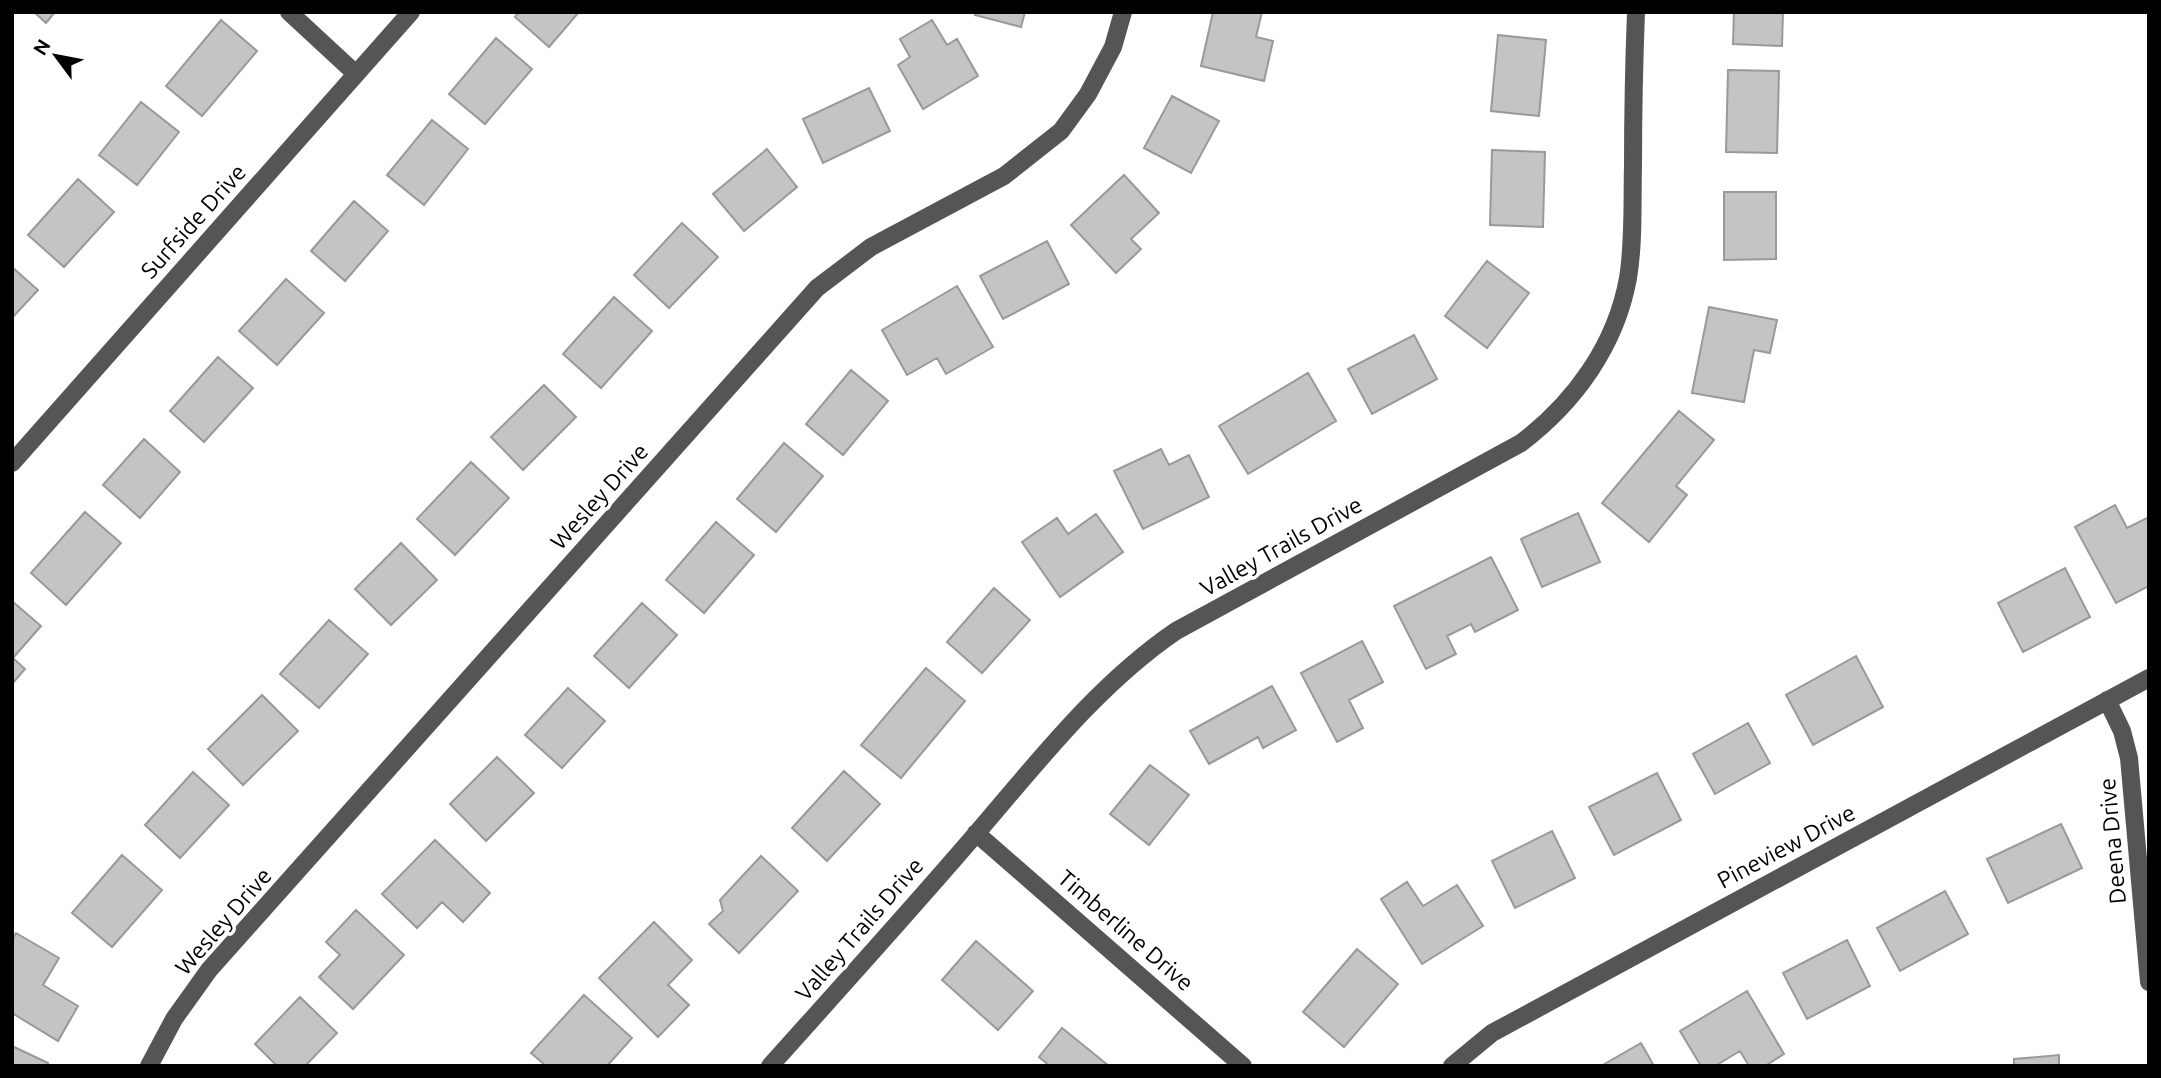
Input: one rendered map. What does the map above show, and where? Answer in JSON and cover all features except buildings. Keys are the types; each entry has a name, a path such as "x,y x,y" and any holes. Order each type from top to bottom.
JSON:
{"street":[{"path":"289,12 356,74"},
{"name":"Surfside Drive","path":"12,463 411,12"},
{"name":"Wesley Drive","path":"149,1066 174,1018 209,970 817,288 871,247 1004,176 1061,131 1094,82 1113,47 1123,12"},
{"name":"Valley Trails Drive","path":"771,1066 1001,802 1114,680 1145,652 1176,631 1521,443 1544,426 1584,381 1608,341 1620,312 1628,276 1632,230 1636,12"},
{"name":"Pineview Drive","path":"1452,1066 1492,1033 2149,678"},
{"name":"Deena Drive","path":"2108,700 2122,732 2129,758 2149,982"},
{"name":"Timberline Drive","path":"976,833 1243,1066"}]}
